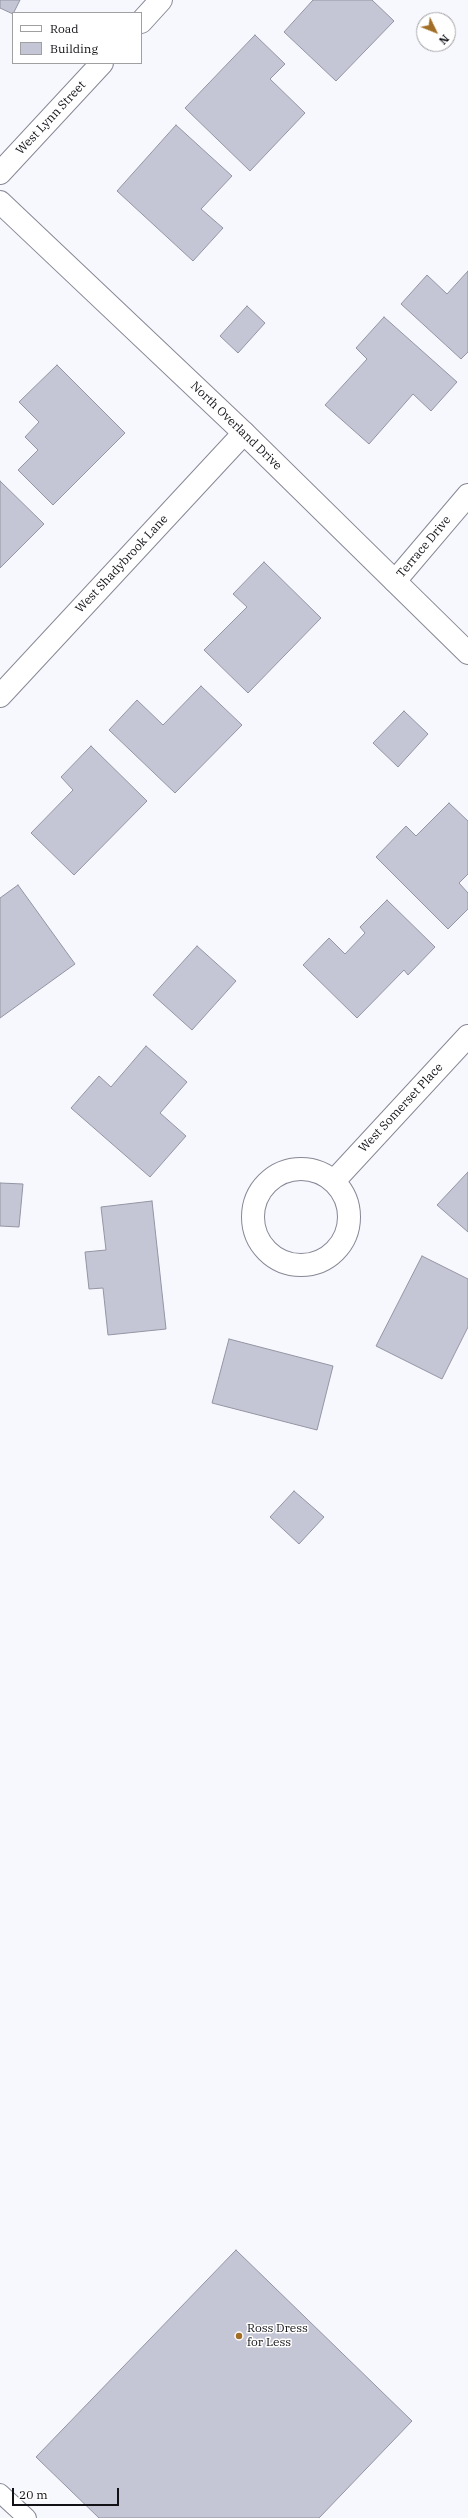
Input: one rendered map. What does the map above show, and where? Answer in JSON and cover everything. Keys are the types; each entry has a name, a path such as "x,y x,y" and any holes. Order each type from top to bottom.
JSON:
{"street":[{"path":"142,21 161,0"},
{"name":"West Lynn Street","path":"0,172 101,64"},
{"name":"North Overland Drive","path":"0,202 244,433 468,653"},
{"name":"West Shadybrook Lane","path":"0,696 244,433"},
{"name":"Terrace Drive","path":"395,581 468,495"},
{"name":"West Somerset Place","path":"334,1181 468,1036"},
{"path":"305,1168 321,1172 334,1181 344,1193 349,1208 349,1224 344,1239 335,1252 322,1261 306,1265 290,1264 276,1258 264,1248 255,1229 253,1218 255,1202 262,1188 274,1176 289,1170 305,1168"}],"lane":[{"path":"0,2493 27,2518"}],"building":[{"path":"0,0 20,0 12,14 0,8"},
{"path":"313,0 372,0 394,21 336,81 284,32"},
{"path":"255,35 285,64 270,79 305,113 250,171 185,108"},
{"path":"176,125 232,176 201,209 223,228 193,261 117,191"},
{"path":"468,271 468,352 461,359 401,304 427,275 447,294"},
{"path":"247,306 265,323 238,353 220,336"},
{"path":"384,317 457,382 431,411 413,394 369,444 325,405 367,359 356,348"},
{"path":"57,365 125,433 53,505 18,470 38,450 25,437 39,422 19,402"},
{"path":"0,481 44,524 0,568"},
{"path":"264,562 321,618 248,693 204,650 247,607 233,594"},
{"path":"201,686 242,725 175,793 109,730 137,700 163,725"},
{"path":"404,711 428,734 398,767 373,743"},
{"path":"91,746 147,801 74,875 31,833 73,790 61,777"},
{"path":"449,803 468,821 468,874 459,883 468,893 468,909 448,929 376,857 406,826 416,836"},
{"path":"18,885 75,964 0,1018 0,898"},
{"path":"387,900 435,947 408,975 404,970 357,1018 303,965 329,938 345,954 365,933 360,927"},
{"path":"197,946 236,981 192,1030 153,995"},
{"path":"146,1046 187,1082 160,1113 186,1136 150,1177 71,1108 99,1076 111,1087"},
{"path":"468,1172 468,1232 437,1205"},
{"path":"0,1183 23,1184 19,1227 0,1226"},
{"path":"152,1201 166,1329 108,1335 103,1288 89,1289 85,1252 106,1250 101,1207"},
{"path":"422,1256 468,1279 468,1327 442,1379 376,1346"},
{"path":"229,1339 333,1366 317,1430 212,1403"},
{"path":"294,1491 324,1517 299,1544 270,1517"},
{"name":"Ross Dress for Less","path":"236,2250 412,2421 319,2518 99,2518 36,2457"}],"place":[{"name":"Ross Dress for Less","path":"239,2336"}]}
